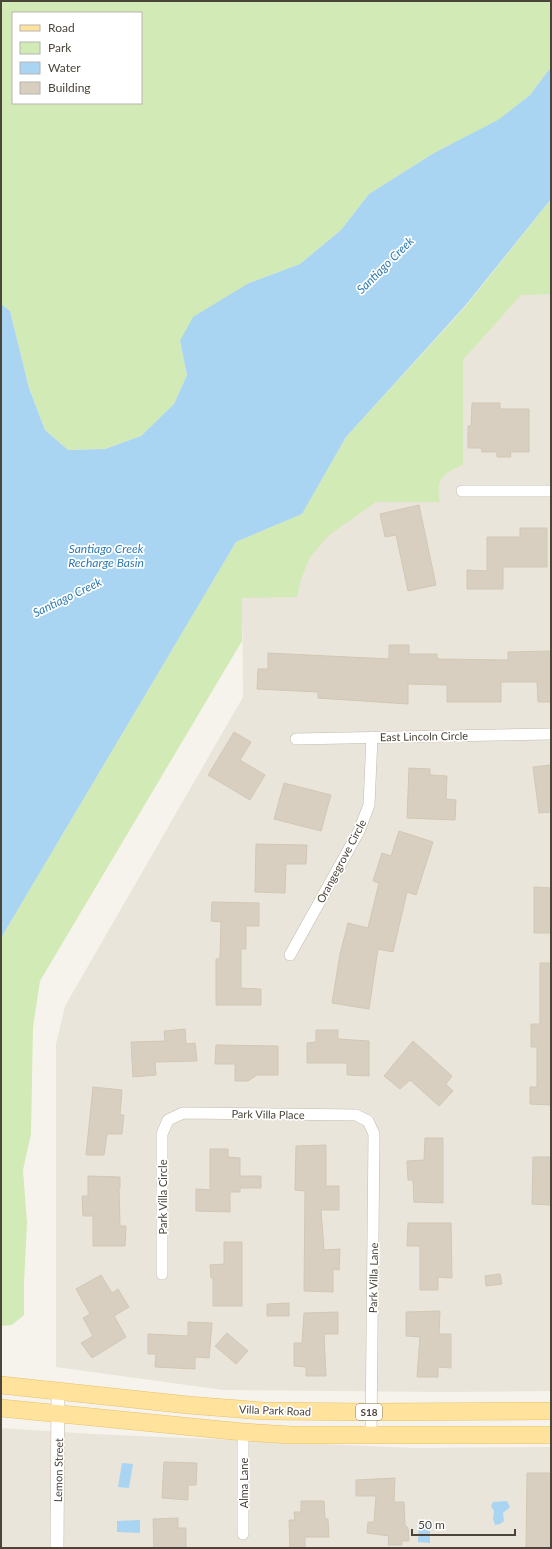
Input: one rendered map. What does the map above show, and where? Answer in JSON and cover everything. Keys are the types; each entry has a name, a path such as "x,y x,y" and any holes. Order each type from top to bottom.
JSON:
{"main road":[{"name":"Villa Park Road","path":"1,1386 188,1405 264,1411 551,1411"},
{"name":"Villa Park Road","path":"1,1408 243,1432 292,1435 551,1435"}],"street":[{"path":"462,491 551,491"},
{"name":"East Lincoln Circle","path":"296,739 551,734"},
{"name":"Orangegrove Circle","path":"290,955 362,825 369,805 372,737"},
{"name":"Park Villa Place","path":"168,1120 183,1113 191,1113 356,1115 368,1121"},
{"name":"Park Villa Circle","path":"162,1274 162,1134 168,1120"},
{"name":"Park Villa Lane","path":"368,1121 374,1134 372,1436"},
{"name":"Lemon Street","path":"57,1548 58,1391"},
{"name":"Alma Lane","path":"243,1432 243,1534"}],"shaded area":[{"path":"551,259 551,1391 443,1392 223,1390 56,1367 56,1044 65,1006 243,697 242,598 330,502 438,493 439,484 444,475 451,469 463,465 463,360"},
{"path":"1,1428 93,1434 415,1448 551,1447 551,1548 1,1548"}],"green space":[{"path":"1,1 551,1 551,67 530,95 498,121 434,153 369,194 341,230 300,264 249,283 180,341 187,375 174,404 141,436 105,449 68,450 45,430 29,388 10,311 1,304"},
{"path":"551,199 551,294 521,295 463,360 463,465 446,474 442,478 439,488 440,502 376,502 328,536 310,557 301,579 297,597 242,598 242,641 40,981 33,1027 31,1134 23,1170 27,1223 24,1315 12,1325 1,1326 1,938 236,542 302,514 346,437 465,307"}],"water":[{"name":"Santiago Creek Recharge Basin","path":"551,67 551,199 465,306 346,437 302,514 236,542 1,938 1,304 10,311 29,388 45,430 68,450 105,449 141,436 174,404 187,375 180,341 193,317 249,283 300,264 341,230 369,194 434,153 498,120 530,95"},
{"path":"122,1463 133,1464 129,1488 118,1487"},
{"path":"507,1501 510,1507 503,1513 504,1521 495,1525 493,1519 494,1511 491,1506 493,1502"},
{"path":"140,1520 140,1533 117,1532 117,1521"},
{"path":"419,1521 430,1522 430,1543 418,1542"}],"building":[{"path":"472,403 500,403 500,409 529,409 529,452 510,452 511,457 497,457 497,452 482,452 481,448 468,448 468,426 471,426"},
{"path":"419,505 436,585 408,591 396,535 385,537 380,514"},
{"path":"520,528 547,528 547,567 503,567 503,589 467,589 467,570 487,571 487,537 520,537"},
{"path":"389,645 409,645 409,654 437,654 437,659 508,660 508,652 551,651 551,702 538,702 537,682 501,682 501,702 447,702 447,685 408,684 408,704 318,698 318,692 257,689 258,669 268,669 268,653 389,659"},
{"path":"234,732 251,742 240,760 265,775 250,800 208,775"},
{"path":"551,765 551,812 539,813 533,767"},
{"path":"409,768 430,769 430,775 447,776 446,799 456,800 455,820 407,818"},
{"path":"284,783 331,795 321,831 274,819"},
{"path":"399,831 433,842 416,895 407,892 393,952 378,949 369,1009 332,1003 340,954 348,923 368,928 379,883 373,881 382,853 391,856"},
{"path":"256,844 307,845 306,864 286,864 285,893 255,892"},
{"path":"534,887 551,888 551,933 534,933"},
{"path":"212,902 259,903 259,926 246,926 246,949 241,949 241,988 261,989 261,1005 216,1005 216,959 220,959 221,922 211,921"},
{"path":"540,963 551,963 551,1105 530,1104 530,1087 537,1087 537,1047 531,1047 531,1024 540,1024"},
{"path":"185,1029 186,1044 195,1043 197,1061 155,1062 156,1075 133,1077 131,1042 165,1041 164,1031"},
{"path":"316,1030 338,1030 338,1039 369,1041 369,1076 347,1075 347,1063 307,1063 307,1043 316,1042"},
{"path":"413,1041 452,1076 446,1084 453,1091 439,1106 410,1080 400,1089 384,1076"},
{"path":"216,1045 278,1046 278,1075 257,1075 248,1081 235,1081 235,1064 215,1064"},
{"path":"93,1087 122,1090 120,1115 124,1115 122,1134 107,1134 104,1155 86,1155"},
{"path":"425,1138 443,1138 443,1203 414,1202 413,1180 408,1180 407,1161 424,1160"},
{"path":"326,1145 326,1186 339,1186 339,1210 321,1210 324,1250 340,1249 339,1270 333,1269 333,1292 304,1291 305,1191 295,1190 296,1146"},
{"path":"210,1149 228,1149 228,1157 240,1158 240,1176 261,1176 261,1188 240,1188 240,1192 230,1192 230,1212 196,1211 196,1189 210,1190"},
{"path":"533,1157 551,1157 551,1205 532,1204"},
{"path":"88,1176 120,1177 120,1226 126,1226 125,1246 93,1246 93,1216 83,1216 82,1196 88,1196"},
{"path":"408,1223 451,1223 452,1278 438,1277 438,1290 420,1290 420,1246 407,1246"},
{"path":"224,1242 242,1242 242,1306 213,1306 213,1278 211,1278 210,1265 224,1264"},
{"path":"500,1274 502,1284 486,1286 485,1276"},
{"path":"101,1275 112,1293 118,1289 129,1307 114,1316 126,1337 92,1358 81,1343 93,1336 83,1318 90,1314 76,1289"},
{"path":"289,1303 289,1316 267,1316 267,1304"},
{"path":"440,1311 439,1334 451,1334 451,1368 438,1367 438,1377 417,1377 420,1337 406,1336 406,1312"},
{"path":"338,1312 338,1334 324,1334 326,1376 306,1376 306,1367 294,1366 294,1343 302,1343 304,1313"},
{"path":"188,1322 212,1323 209,1358 195,1357 195,1369 155,1367 156,1354 148,1354 148,1334 188,1336"},
{"path":"227,1333 248,1351 236,1364 215,1346"},
{"path":"164,1462 197,1463 196,1485 188,1485 188,1500 162,1498"},
{"path":"527,1473 551,1473 551,1548 526,1548"},
{"path":"395,1478 394,1502 404,1502 405,1525 408,1528 409,1541 402,1541 402,1545 388,1545 389,1536 367,1533 368,1522 374,1522 376,1496 356,1496 356,1480"},
{"path":"301,1501 324,1501 325,1519 328,1519 329,1537 305,1537 305,1548 290,1548 289,1520 295,1520 294,1512 301,1512"},
{"path":"178,1518 178,1528 186,1528 186,1548 154,1548 153,1519"}],"water label":[{"name":"Santiago Creek","path":"385,265"},
{"name":"Santiago Creek","path":"67,597"}]}
